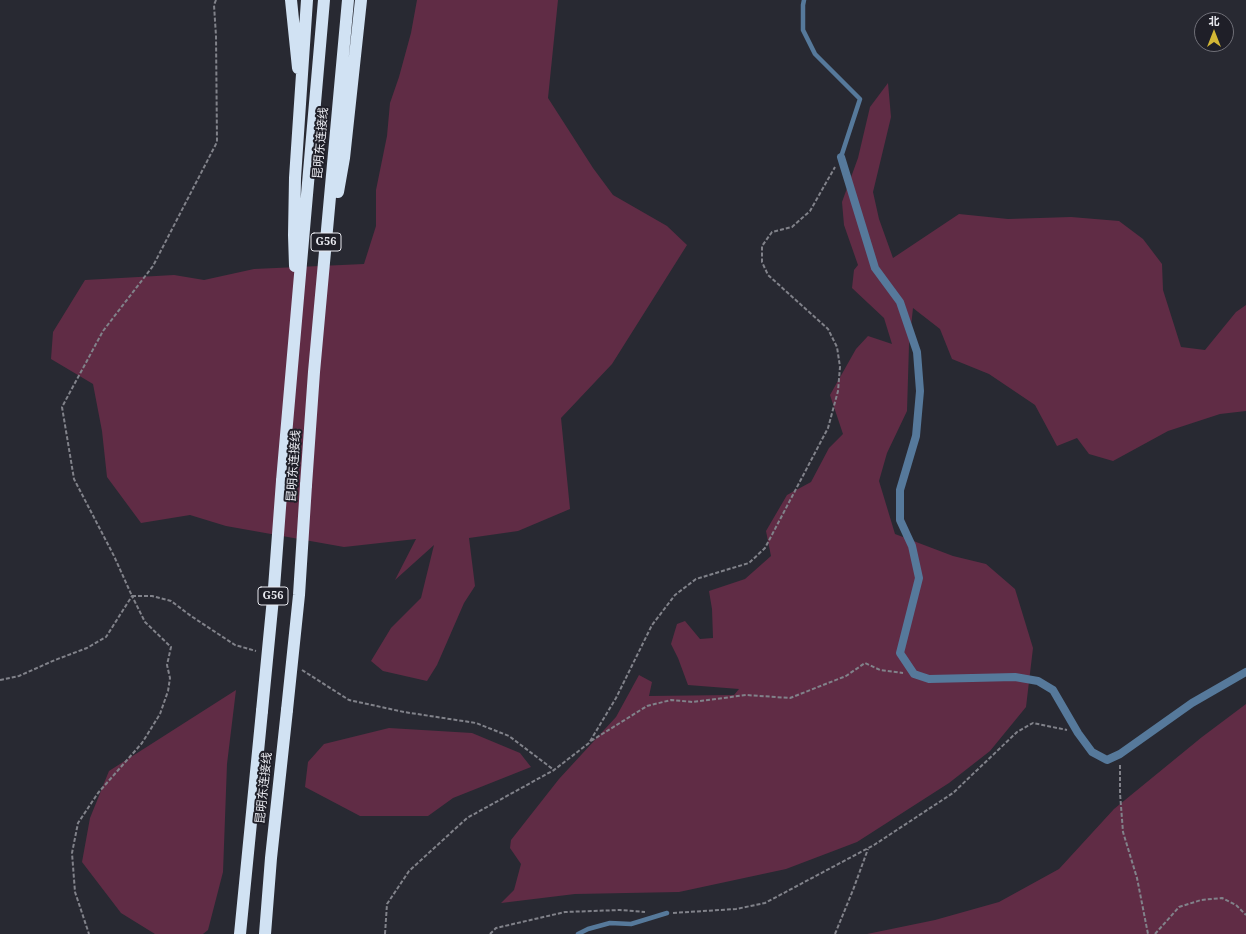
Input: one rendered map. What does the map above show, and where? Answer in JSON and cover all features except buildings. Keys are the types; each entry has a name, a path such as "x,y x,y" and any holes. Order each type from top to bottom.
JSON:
{"highway":[{"path":"291,0 300,111"},
{"path":"291,376 295,300 294,206 307,0"},
{"name":"昆明东连接线","path":"240,934 274,588 324,0"},
{"name":"昆明东连接线","path":"265,934 271,858 299,595 314,372 348,0"},
{"path":"322,286 331,226 344,158 361,0"}],"street":[{"path":"840,157 875,268 900,302 917,352 920,391 916,436 900,490 900,520 912,546 919,578 900,653 914,674 929,679 1015,677 1038,681 1053,690 1078,733 1092,752 1107,760 1120,754 1192,703 1246,672"}],"lane":[{"path":"804,0 803,30 815,54 860,99 840,157"},
{"path":"578,934 588,929 610,923 631,924 666,913"}],"path":[{"path":"89,934 75,892 72,853 78,823 98,793 142,743 160,714 168,690 170,678 167,665 171,647 145,622 114,556 74,479 62,407 103,331 152,266 217,142 216,36 214,5 216,0"},
{"path":"589,743 616,698 652,625 674,596 696,579 749,563 764,548 828,428 838,391 840,367 837,348 828,329 768,275 762,262 762,246 772,232 792,227 810,210 840,157"},
{"path":"132,596 152,596 172,601 235,646 262,652"},
{"path":"0,680 19,676 87,648 106,637 132,596"},
{"path":"385,934 387,904 409,871 467,818 554,770 589,743 647,706 671,700 693,702 746,696 790,698 846,676 865,662 880,670 914,674"},
{"path":"302,670 349,700 404,712 476,723 502,733 509,736 554,770"},
{"path":"490,934 496,928 565,912 620,910 666,913 736,909 765,903 868,848 953,794 1017,732 1033,723 1078,733"},
{"path":"1120,754 1120,793 1123,832 1137,878 1148,934"},
{"path":"835,934 868,848"},
{"path":"1155,934 1179,907 1200,900 1222,898 1236,905 1246,915"}],"shaded area":[{"path":"417,0 558,0 548,98 593,168 613,195 667,226 687,245 612,364 561,418 570,509 518,531 469,538 475,586 464,603 437,665 427,681 383,671 371,661 391,628 421,598 434,545 395,580 416,539 344,547 226,526 190,515 141,523 107,477 102,431 93,384 51,359 53,332 85,280 174,275 204,280 254,269 364,264 376,226 376,190 387,136 390,103 411,33"},
{"path":"888,83 891,117 873,192 879,219 893,258 959,214 1008,219 1071,217 1119,221 1143,239 1162,264 1163,290 1181,347 1205,350 1236,312 1246,305 1246,411 1220,414 1168,431 1113,461 1089,454 1077,438 1057,446 1035,405 989,374 952,359 940,329 913,308 909,345 907,411 887,453 879,481 895,534 953,556 986,564 1015,589 1033,648 1026,707 990,751 949,783 857,842 786,869 679,892 575,894 501,903 514,890 521,864 510,848 511,840 559,779 616,717 639,675 652,682 649,696 734,695 739,689 688,685 671,644 677,624 685,621 700,639 713,638 712,609 709,591 745,579 771,556 766,531 787,495 811,482 829,448 843,434 830,395 856,349 868,336 892,344 884,318 852,288 854,270 858,265 844,225 842,202 858,158 870,107"},
{"path":"236,690 227,764 223,872 208,930 203,934 155,934 121,913 82,862 90,818 109,771"},
{"path":"1246,704 1246,934 867,934 935,920 999,902 1059,869 1114,809 1202,737"},
{"path":"389,728 472,733 520,753 531,767 453,798 428,816 360,816 305,787 308,762 324,744"}]}
